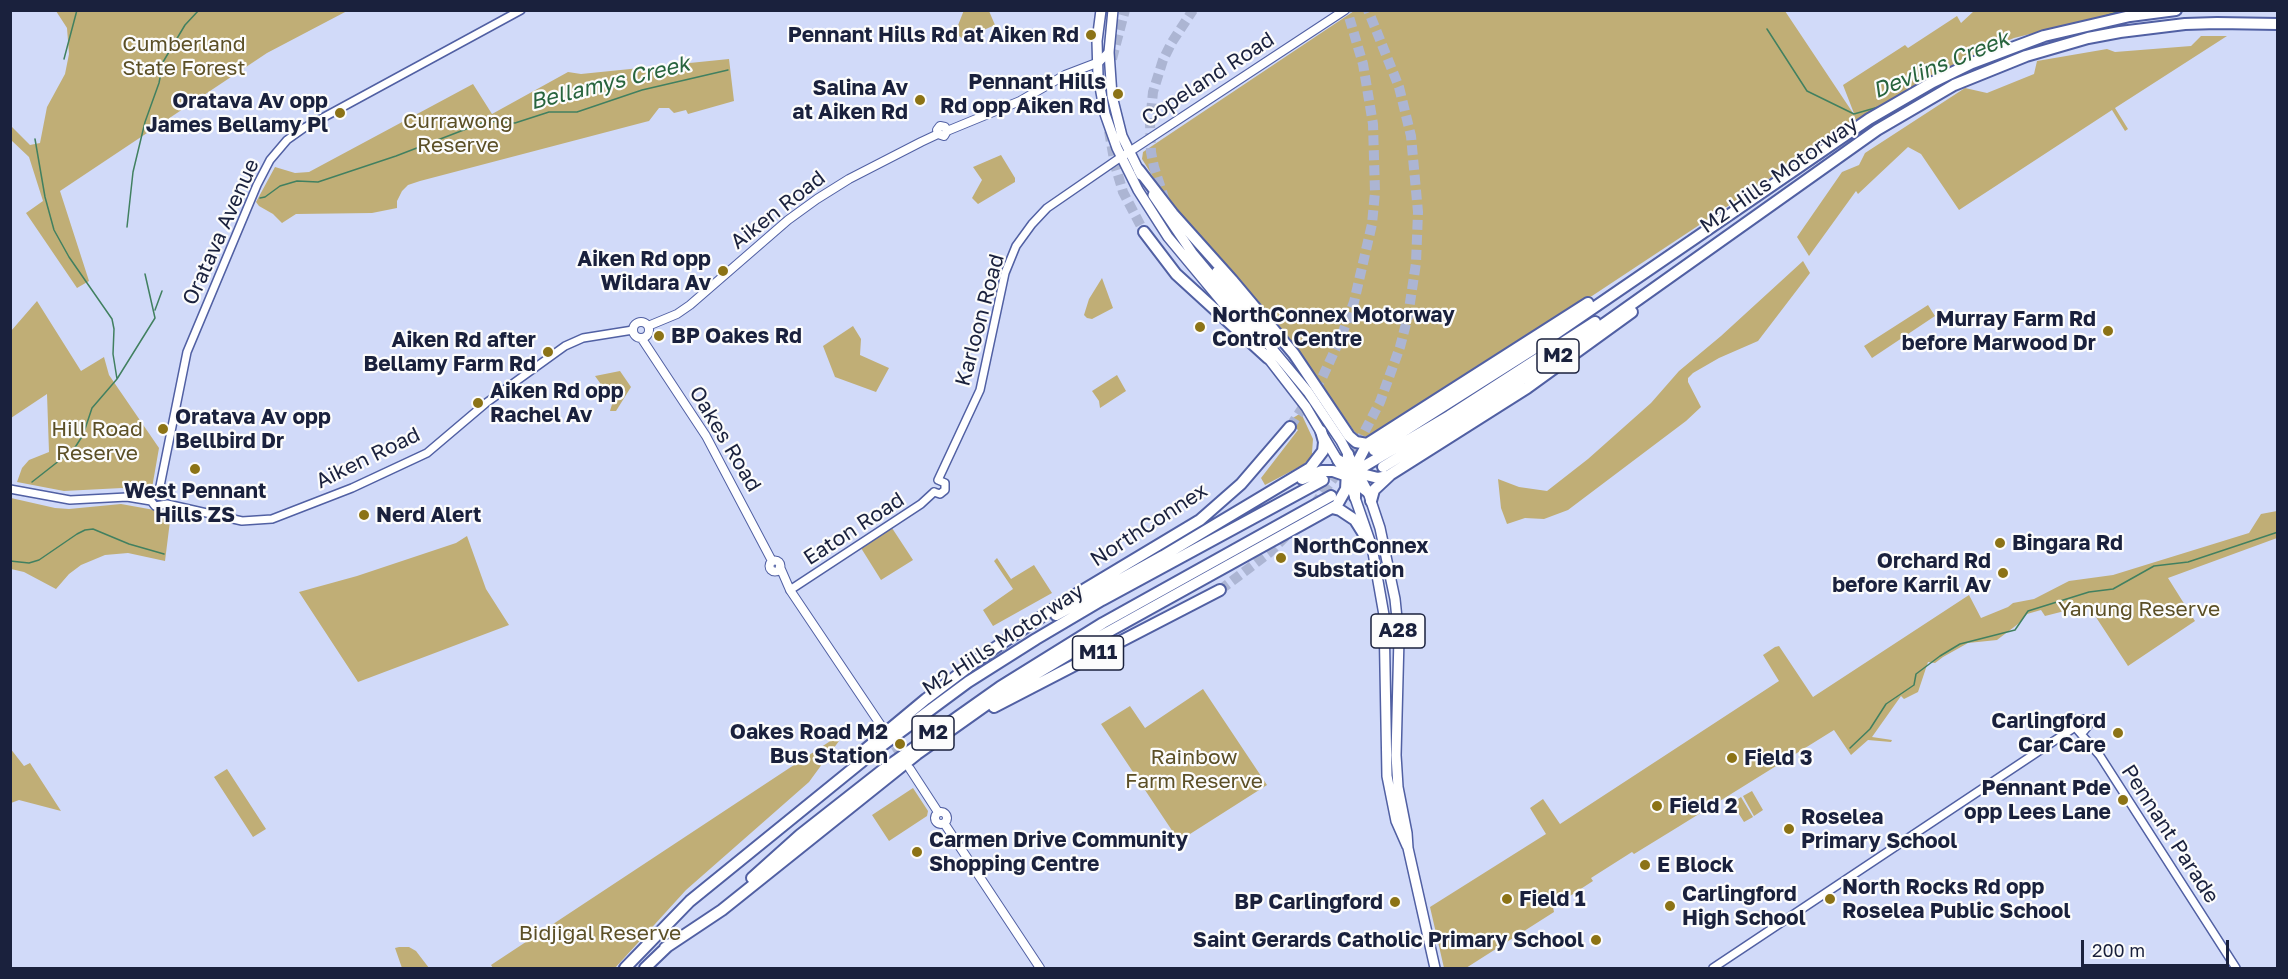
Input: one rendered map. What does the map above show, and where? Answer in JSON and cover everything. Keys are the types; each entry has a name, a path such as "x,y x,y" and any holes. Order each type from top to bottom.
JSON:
{"highway":[{"path":"1101,10 1097,63 1105,114 1125,154 1138,190 1168,237 1306,407 1338,460 1353,472 1369,497 1395,471"},
{"path":"1113,10 1109,52 1112,96 1125,154 1173,214 1294,354 1321,394 1341,432 1353,472 1355,497"},
{"name":"M2 Hills Motorway","path":"1370,447 1472,390 1869,119 1932,82 1972,63 2044,36 2085,25 2176,10"},
{"name":"M2 Hills Motorway","path":"1383,467 1537,370 1877,130 1926,99 1982,72 2088,38 2185,24 2217,22 2277,24"},
{"path":"1138,170 1193,254 1341,432 1352,440 1370,447 1353,472 1344,495 1332,508 1340,510 1355,520 1371,547"},
{"name":"M2","path":"1370,447 1708,225 1733,212"},
{"path":"1144,232 1176,274 1268,358"},
{"path":"1536,360 1566,336 1668,265 1699,236"},
{"path":"1353,472 1449,416 1671,270 1726,237"},
{"name":"M2","path":"1395,471 1544,377 1611,329 1726,237"},
{"path":"1217,272 1302,375 1341,432"},
{"path":"1302,375 1321,394"},
{"name":"NorthConnex","path":"983,656 1065,601 1200,520 1241,484 1290,427"},
{"path":"1277,488 1315,464 1324,446 1321,430"},
{"name":"M2","path":"711,883 726,866 888,730 983,656 1163,556 1277,488 1322,471 1353,472"},
{"path":"1353,472 1378,478 1388,476 1395,471"},
{"name":"M2 Hills Motorway","path":"625,969 669,921 711,883 876,750 1002,660 1102,600 1323,480"},
{"name":"M2 Hills Motorway","path":"645,969 665,948 800,836 960,713 1103,623 1331,496"},
{"name":"A28","path":"1355,497 1371,547 1384,615 1387,764 1392,806 1401,835 1408,848"},
{"name":"A28","path":"1369,497 1390,566 1396,605 1399,649 1396,754 1398,787 1408,848 1435,969"},
{"name":"M2","path":"917,754 996,698 1059,660 1332,508"},
{"name":"M11","path":"917,754 976,717 1220,590"},
{"name":"M2 Hills Motorway","path":"665,948 722,910 917,754"},
{"path":"1392,806 1396,802 1398,787"}],"main road":[{"name":"Copeland Road","path":"1125,154 1346,10"},
{"path":"1097,63 1109,52"},
{"name":"Aiken Road","path":"648,326 677,314 690,305 788,220 849,179 938,134 937,130 940,126 945,127 947,131 1020,101 1065,75 1097,63"},
{"path":"638,322 644,322 648,326 649,333 642,339 635,336 633,330 638,322"},
{"name":"Oakes Road","path":"642,339 712,446 772,561 778,561 777,570 789,588"},
{"path":"789,588 882,727"},
{"path":"910,769 938,813 945,814 947,819 944,822 1040,969"}],"street":[{"name":"Oratava Avenue","path":"157,500 190,342 257,185 270,160 287,140 304,128 521,10"},
{"name":"Karloon Road","path":"938,480 980,390 1005,273 1016,246 1039,215 1125,154"},
{"name":"Aiken Road","path":"10,489 64,500 127,496 157,500 242,522 263,520 297,511 388,473 427,453 486,403 565,346 583,338 633,330"},
{"path":"938,480 945,483 945,490 940,494 934,492 932,486 938,480"},
{"name":"Eaton Road","path":"789,588 921,504 934,492"},
{"name":"Pennant Parade","path":"1713,969 2081,729 2236,969"}],"green space":[{"path":"964,10 989,11 995,25 963,39 955,33"},
{"name":"Cumberland State Forest","path":"56,11 347,11 267,53 60,191 89,281 77,288 26,213 43,201 29,157 11,140 11,126 30,145 40,143 47,107 65,74 69,54 67,28"},
{"path":"1354,11 1785,11 1855,116 1843,85 1905,45 1908,48 1957,16 1961,23 1974,11 2123,11 2014,38 1971,56 1907,90 1530,337 1370,437 1358,435 1354,431 1295,347 1220,259 1173,209 1142,159 1143,152"},
{"path":"2201,36 2227,36 2115,108 2128,129 2125,131 2112,110 1959,210 1921,154 1908,147 1858,194 1856,191 1809,256 1797,237 1842,172 1859,165 1865,153 1965,88 1987,93 2034,74 2037,61 2107,49 2115,52 2191,46"},
{"name":"Currawong Reserve","path":"729,59 734,101 688,114 686,110 674,113 669,108 659,108 649,121 420,181 408,185 402,191 397,201 397,208 372,213 296,214 282,223 256,202 275,167 295,173 309,172 473,84 492,114 568,72 581,74"},
{"path":"1001,155 1015,178 1015,182 978,204 972,198 982,180 973,167"},
{"path":"1803,261 1810,273 1758,341 1719,358 1688,378 1701,407 1686,421 1568,510 1544,519 1525,518 1507,524 1501,508 1498,479 1519,487 1547,491 1588,459 1651,403 1679,371"},
{"path":"1102,278 1113,308 1092,319 1087,318 1084,315 1089,299"},
{"name":"Hill Road Reserve","path":"37,301 81,371 104,357 109,375 159,448 152,488 147,492 122,488 64,491 17,482 22,468 29,460 49,452 47,394 11,418 11,331"},
{"path":"1928,305 1935,316 1872,358 1864,346"},
{"path":"853,326 861,339 860,355 889,368 876,392 835,377 823,346"},
{"path":"620,371 631,387 616,411 610,411 613,401 595,376"},
{"path":"1117,375 1126,391 1100,408 1099,401 1092,391"},
{"path":"1301,413 1313,439 1312,453 1314,454 1303,465 1265,485 1261,478 1298,430 1288,421"},
{"path":"11,498 55,508 69,509 121,504 171,513 165,561 128,553 105,555 81,565 69,574 56,589 24,572 11,569"},
{"name":"Yanung Reserve","path":"2277,511 2277,538 2168,578 2195,621 2128,666 2088,605 2045,616 2041,610 2027,614 1997,640 1968,643 1935,663 1928,662 1918,692 1904,699 1901,696 1872,737 1892,740 1891,742 1868,740 1851,755 1834,730 1634,854 1632,852 1591,878 1593,881 1553,907 1554,912 1466,968 1444,968 1430,907 1546,834 1530,808 1543,799 1560,824 1779,681 1763,655 1775,647 1779,646 1813,697 1969,595 1981,618 2013,603 2034,599 2069,581 2113,575 2249,533 2261,514"},
{"path":"892,528 913,560 881,580 861,548"},
{"path":"467,536 486,589 509,625 358,682 299,592 357,576 456,543"},
{"path":"997,558 1011,579 1034,565 1052,593 993,626 983,610 1013,589 994,561"},
{"name":"Rainbow Farm Reserve","path":"1203,689 1267,785 1179,841 1101,724 1130,706 1145,728"},
{"name":"Bidjigal Reserve","path":"847,730 809,782 686,890 615,968 493,968 491,965"},
{"path":"10,748 24,766 30,763 61,811 19,800 11,803"},
{"path":"227,769 266,829 253,837 214,777"},
{"path":"913,788 928,811 927,816 889,841 872,815"},
{"path":"1752,791 1763,810 1754,816 1743,796"},
{"path":"1741,797 1753,817 1744,822 1732,803"},
{"path":"409,947 416,951 429,968 402,968 395,948"}],"waterway":[{"path":"64,59 77,10"},
{"path":"127,227 133,172 163,62 185,25 199,10"},
{"name":"Devlins Creek","path":"2099,18 2124,10"},
{"name":"Devlins Creek","path":"1767,29 1807,91 1854,114 1882,106"},
{"name":"Bellamys Creek","path":"260,198 280,186 297,181 318,182 396,156 487,121 515,123 549,112 577,112 642,90 728,70"},
{"path":"35,139 45,197 54,230 69,257 112,319 113,354 117,379"},
{"path":"32,482 74,449 83,435 92,408 117,379 155,318 145,274"},
{"name":"Bellamys Creek","path":"155,310 162,291"},
{"path":"10,561 29,563 39,560 77,534 93,529 129,544 164,554"},
{"path":"1850,748 1870,729 1886,704 1914,685 1916,674 1960,644 2015,630 2028,611 2089,592 2113,589 2154,566 2188,562 2278,532"}],"tunnel":[{"path":"1112,59 1125,10"},
{"path":"1165,201 1151,152 1150,122 1153,92 1163,60 1193,10"},
{"path":"1290,427 1322,378 1341,337 1354,302 1372,224 1375,192 1373,124 1363,64 1347,10"},
{"path":"1314,505 1357,446 1380,402 1400,347 1408,316 1416,263 1418,212 1411,136 1399,87 1368,10"},
{"path":"1109,131 1123,192 1144,232"},
{"path":"1220,590 1269,553 1287,535"},
{"path":"888,736 904,761"}],"place":[{"name":"Pennant Hills Rd at Aiken Rd","path":"1091,35"},
{"name":"Pennant Hills Rd opp Aiken Rd","path":"1118,94"},
{"name":"Salina Av at Aiken Rd","path":"920,100"},
{"name":"Oratava Av opp James Bellamy Pl","path":"340,113"},
{"name":"Aiken Rd opp Wildara Av","path":"723,271"},
{"name":"NorthConnex Motorway Control Centre","path":"1200,327"},
{"name":"Murray Farm Rd before Marwood Dr","path":"2108,331"},
{"name":"BP Oakes Rd","path":"659,336"},
{"name":"Aiken Rd after Bellamy Farm Rd","path":"548,352"},
{"name":"Aiken Rd opp Rachel Av","path":"478,403"},
{"name":"Oratava Av opp Bellbird Dr","path":"163,429"},
{"name":"West Pennant Hills ZS","path":"195,469"},
{"name":"Nerd Alert","path":"364,515"},
{"name":"Bingara Rd","path":"2000,543"},
{"name":"NorthConnex Substation","path":"1281,558"},
{"name":"Orchard Rd before Karril Av","path":"2003,573"},
{"name":"Carlingford Car Care","path":"2118,733"},
{"name":"Oakes Road M2 Bus Station","path":"900,744"},
{"name":"Field 3","path":"1732,758"},
{"name":"Pennant Pde opp Lees Lane","path":"2123,800"},
{"name":"Field 2","path":"1657,806"},
{"name":"Roselea Primary School","path":"1789,829"},
{"name":"Carmen Drive Community Shopping Centre","path":"917,852"},
{"name":"E Block","path":"1645,865"},
{"name":"Field 1","path":"1507,899"},
{"name":"North Rocks Rd opp Roselea Public School","path":"1830,899"},
{"name":"BP Carlingford","path":"1395,902"},
{"name":"Carlingford High School","path":"1670,906"},
{"name":"Saint Gerards Catholic Primary School","path":"1596,940"}]}
